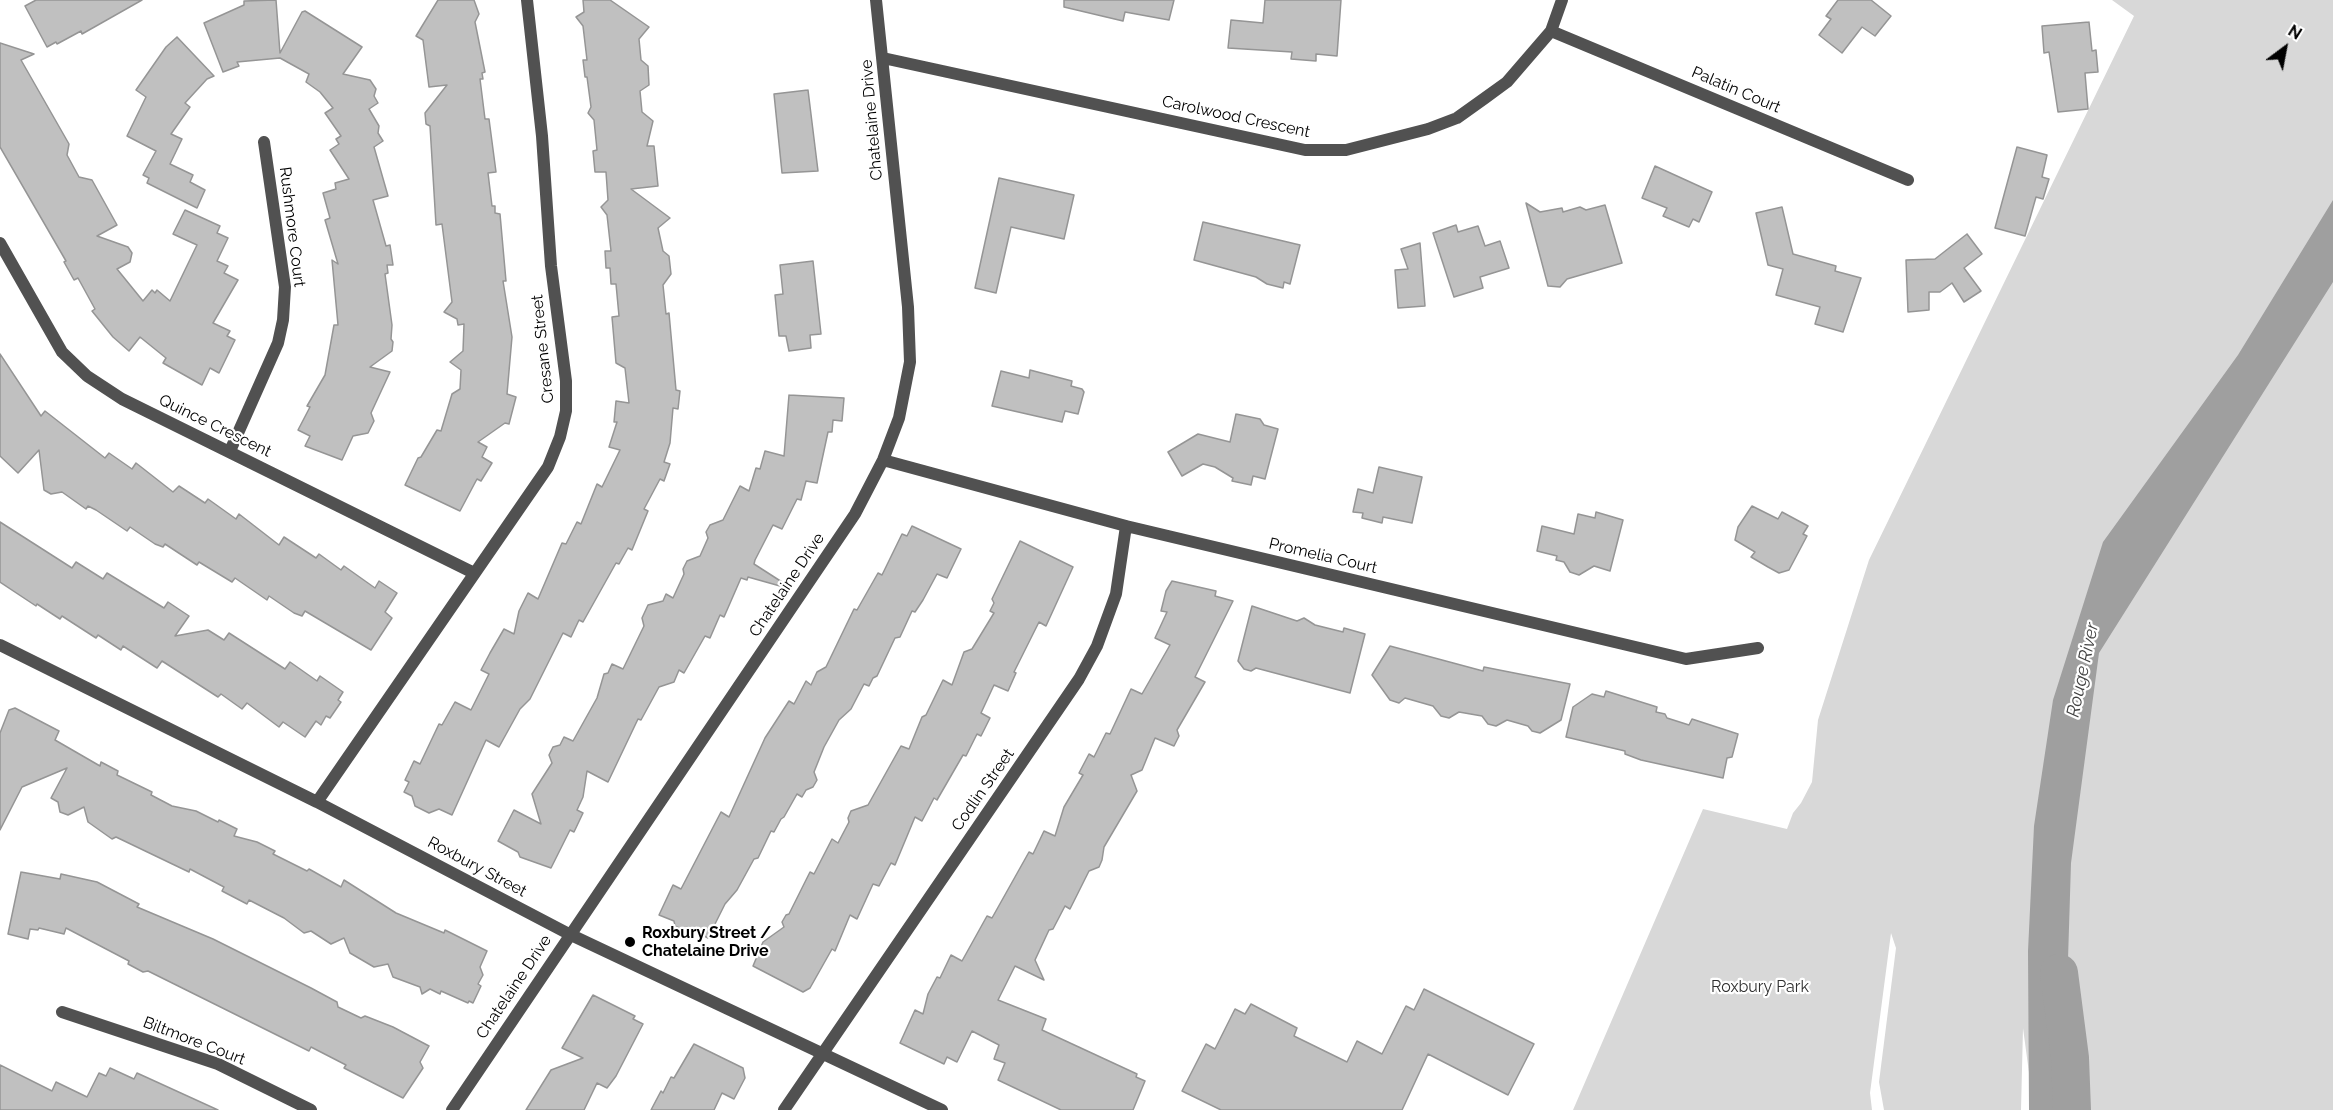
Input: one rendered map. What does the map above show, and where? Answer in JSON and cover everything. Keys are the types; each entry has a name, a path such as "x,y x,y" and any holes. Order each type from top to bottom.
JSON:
{"street":[{"name":"Cresane Street","path":"317,802 548,467 560,437 566,411 566,381 551,266 542,136 527,0"},
{"name":"Chatelaine Drive","path":"452,1110 855,514 883,460 899,418 910,362 908,307 876,0"},
{"name":"Carolwood Crescent","path":"883,58 1305,150 1346,150 1428,129 1457,118 1507,82 1551,31 1562,0"},
{"name":"Palatin Court","path":"1551,31 1908,180"},
{"name":"Rushmore Court","path":"230,451 278,344 283,320 285,287 264,142"},
{"name":"Quince Crescent","path":"0,243 62,352 87,376 122,399 474,573"},
{"name":"Promelia Court","path":"883,460 1126,526 1686,659 1758,648"},
{"name":"Codlin Street","path":"784,1110 1078,679 1097,646 1116,594 1126,526"},
{"name":"Roxbury Street","path":"0,645 317,802 570,934 942,1110"},
{"name":"Biltmore Court","path":"62,1012 218,1064 311,1110"}],"green space":[{"name":"Roxbury Park","path":"2112,0 2333,0 2333,1110 2034,1110 2023,1028 2021,1110 1884,1110 1879,1082 1896,948 1891,933 1870,1093 1872,1110 1573,1110 1703,809 1787,829 1793,813 1812,782 1818,720 1869,560 2134,16"}],"water":[{"path":"2333,200 2333,282 2099,653 2071,863 2066,1024 2076,1110 2029,1110 2028,951 2034,826 2053,700 2103,542 2238,355"}],"building":[{"path":"36,0 142,0 82,34 81,31 47,47 25,6"},
{"path":"276,0 280,53 302,12 305,11 362,47 343,74 370,80 376,89 374,96 378,103 369,109 379,126 378,133 383,141 374,147 388,196 373,200 386,246 390,245 393,265 387,265 388,273 385,274 393,342 392,351 370,367 390,372 371,413 374,421 368,433 353,436 342,460 305,446 310,436 298,430 310,407 307,406 325,375 334,325 338,325 332,260 338,264 325,220 330,218 323,193 336,189 335,183 349,179 330,150 339,144 336,139 341,136 325,113 333,108 320,92 306,82 309,74 280,58 237,62 239,66 223,72 204,23 244,5 244,1"},
{"path":"438,0 474,0 479,14 475,22 485,72 482,73 483,79 480,79 485,119 489,119 496,172 488,173 492,206 495,206 495,213 500,214 506,281 503,281 512,337 507,394 516,397 509,424 505,423 478,442 487,447 482,457 492,463 481,481 477,479 460,511 405,485 418,458 421,457 437,430 441,431 452,394 460,389 461,370 450,362 463,351 464,324 458,325 457,319 444,312 452,302 442,224 436,225 430,126 426,124 425,113 447,85 429,87 423,40 416,36"},
{"path":"583,0 610,0 649,27 639,39 641,60 648,66 649,85 640,91 642,112 653,121 647,146 654,146 658,186 631,189 670,218 658,228 663,251 669,256 671,274 663,285 666,314 669,313 676,390 680,391 678,409 673,408 670,443 664,462 670,464 664,481 660,479 644,509 648,511 632,550 628,548 619,564 616,563 583,622 579,620 571,637 563,633 530,699 520,709 499,747 486,740 452,815 439,809 429,813 415,806 412,796 404,792 409,782 405,780 414,761 420,764 439,724 442,725 455,702 471,710 489,674 481,670 504,629 514,634 519,611 528,593 538,599 562,543 566,544 577,522 581,524 597,484 602,487 620,450 609,447 617,422 614,422 616,401 629,403 625,368 616,363 612,317 619,316 616,284 611,284 610,268 606,268 605,251 611,251 607,215 601,207 608,200 606,172 595,172 593,151 597,150 594,120 588,113 591,107 583,60 587,60 583,26 576,17 584,12"},
{"path":"1064,0 1174,0 1169,20 1125,12 1123,21 1064,7"},
{"path":"1265,0 1341,0 1337,56 1316,54 1316,61 1291,59 1292,52 1228,48 1231,20 1263,23"},
{"path":"1838,0 1871,0 1891,16 1875,36 1862,27 1842,53 1819,35 1831,19 1826,16"},
{"path":"2089,22 2092,51 2096,50 2098,72 2085,73 2088,109 2058,112 2049,52 2044,53 2042,26"},
{"path":"177,37 214,76 207,79 185,103 190,107 171,134 182,139 170,164 193,175 190,182 205,190 197,208 147,183 149,178 143,175 156,151 127,136 146,97 136,90 166,47"},
{"path":"0,43 34,54 21,60 69,144 67,155 79,177 92,180 117,225 97,236 128,247 132,253 130,262 117,269 143,301 152,290 155,293 157,290 170,301 197,245 173,234 185,210 220,226 217,233 228,238 217,261 228,266 224,273 238,280 213,323 230,331 227,336 235,340 219,373 210,368 202,385 163,363 166,358 140,337 129,351 113,337 92,311 95,309 78,278 74,280 64,262 66,261 0,147"},
{"path":"808,90 818,171 782,173 774,94"},
{"path":"2017,147 2047,155 2042,177 2049,179 2043,199 2036,197 2025,236 1995,228"},
{"path":"1655,166 1712,192 1699,222 1693,219 1689,227 1663,216 1667,208 1642,198"},
{"path":"999,178 1074,195 1064,239 1011,227 996,293 975,288"},
{"path":"1526,203 1540,212 1562,208 1563,212 1580,207 1586,210 1605,205 1622,263 1567,279 1560,287 1548,286"},
{"path":"1782,207 1793,254 1836,266 1835,271 1861,278 1843,332 1815,324 1820,307 1776,295 1783,269 1768,265 1756,213"},
{"path":"1203,222 1300,245 1290,284 1284,282 1283,288 1267,284 1256,277 1194,260"},
{"path":"1456,225 1458,232 1478,226 1485,246 1500,241 1509,268 1480,277 1483,288 1454,297 1433,233"},
{"path":"1967,234 1982,254 1964,268 1981,291 1964,302 1952,283 1940,292 1929,292 1929,310 1908,312 1906,260 1935,259"},
{"path":"1420,243 1425,306 1398,308 1395,270 1408,269 1401,249"},
{"path":"813,261 821,334 810,335 811,348 789,351 786,336 779,336 775,295 783,294 780,265"},
{"path":"0,354 41,416 45,411 105,458 109,453 132,469 136,463 173,492 179,486 205,503 208,499 236,519 239,514 279,545 284,537 316,558 319,554 341,570 344,566 375,588 379,581 397,593 385,612 392,618 371,650 305,611 302,616 294,613 269,596 267,600 235,578 232,582 199,562 197,565 165,544 163,547 155,544 130,527 127,531 96,510 88,506 86,509 62,492 51,494 44,490 39,450 18,473 0,456"},
{"path":"1030,370 1072,381 1071,386 1082,389 1084,392 1078,414 1065,411 1062,422 992,406 1001,371 1029,378"},
{"path":"789,395 844,398 842,421 833,420 832,432 828,432 817,483 806,481 801,500 797,499 782,529 773,525 755,560 754,564 782,582 780,586 748,577 747,580 741,578 724,617 720,615 710,638 705,636 684,673 679,670 674,682 659,687 641,720 638,719 608,782 587,771 583,797 577,810 583,813 574,832 570,830 551,868 520,857 518,852 498,841 514,810 541,824 532,794 552,763 549,755 553,747 560,745 564,737 573,741 597,698 604,674 608,673 612,664 623,669 644,626 642,618 648,605 663,601 666,594 673,598 687,561 700,556 708,538 706,532 710,525 723,520 740,486 749,491 756,468 760,469 765,451 784,456"},
{"path":"1236,414 1260,419 1264,425 1278,429 1265,479 1253,476 1251,485 1232,481 1233,478 1215,467 1203,464 1182,476 1168,452 1198,434 1230,442"},
{"path":"1379,467 1422,477 1412,523 1383,517 1382,523 1362,518 1363,513 1353,512 1358,489 1373,493"},
{"path":"1752,506 1778,519 1782,512 1808,526 1803,534 1807,536 1789,570 1779,573 1768,567 1751,557 1755,552 1735,540 1738,527"},
{"path":"1596,512 1623,520 1610,571 1594,566 1579,575 1570,572 1564,562 1556,560 1557,556 1537,551 1542,526 1574,534 1578,514 1595,518"},
{"path":"0,522 72,568 76,562 103,579 107,573 164,608 168,602 189,616 175,636 208,630 224,640 229,633 285,669 290,662 317,681 320,676 343,692 338,700 341,702 330,718 326,716 321,725 316,721 305,737 283,722 279,727 247,703 242,709 221,694 218,697 162,661 157,668 123,646 121,650 98,635 96,638 62,616 60,619 0,582"},
{"path":"912,526 961,549 947,578 937,574 915,612 912,611 900,637 895,638 877,676 873,678 869,686 864,684 851,709 839,720 824,747 814,772 817,780 813,787 806,790 802,797 797,794 774,832 771,831 758,858 754,859 737,890 725,904 708,938 687,927 683,930 675,926 674,921 659,915 673,885 681,889 721,812 729,817 765,738 789,701 794,704 806,681 811,685 817,672 826,667 854,609 857,610 878,573 882,575 902,534 907,536"},
{"path":"1020,541 1073,567 1046,626 1039,622 1014,672 1016,673 1008,691 994,685 981,713 990,718 981,736 977,734 966,756 963,755 937,800 934,798 922,821 915,817 895,865 891,863 879,886 873,884 857,919 850,915 835,951 832,949 810,988 803,992 753,966 763,942 784,927 782,922 789,914 810,872 814,874 832,839 838,843 849,822 851,811 868,805 901,746 909,749 922,717 926,715 943,680 952,685 964,652 972,649 994,613 990,611 994,603 992,599"},
{"path":"1172,581 1216,591 1215,596 1233,601 1195,677 1205,682 1177,730 1179,736 1174,746 1155,738 1142,770 1131,775 1137,791 1104,847 1099,867 1089,871 1070,909 1065,906 1053,929 1049,930 1035,960 1044,980 1015,966 998,1000 1046,1019 1042,1030 1137,1074 1136,1077 1145,1081 1133,1110 1061,1110 998,1080 1005,1063 994,1059 999,1045 972,1031 957,1062 947,1057 944,1064 900,1043 915,1010 923,1014 928,994 937,977 940,978 951,955 962,961 987,916 992,918 1029,852 1033,854 1044,831 1055,836 1064,807 1083,775 1079,773 1089,754 1094,757 1106,733 1110,734 1131,689 1142,694 1170,645 1155,638 1167,612 1161,611 1166,591"},
{"path":"1252,606 1297,621 1304,618 1315,625 1343,632 1344,628 1365,634 1350,693 1256,668 1251,671 1244,669 1238,661"},
{"path":"1390,646 1483,671 1484,667 1570,684 1561,720 1540,733 1532,731 1528,726 1507,720 1496,726 1488,724 1482,716 1459,712 1449,718 1441,716 1433,706 1405,698 1399,703 1390,700 1372,675"},
{"path":"1606,691 1657,707 1656,712 1665,714 1667,718 1689,725 1692,719 1738,734 1732,757 1727,758 1723,778 1641,760 1625,754 1625,751 1566,737 1573,707 1592,694 1604,697"},
{"path":"15,708 59,731 55,740 100,766 101,762 118,771 117,775 152,792 151,795 172,806 196,811 218,822 219,820 237,829 234,836 257,842 275,851 273,854 307,871 309,869 341,887 344,880 396,913 444,933 445,930 487,951 480,967 483,975 478,984 481,986 473,1003 430,989 422,994 420,987 393,977 388,964 374,967 350,953 344,938 331,944 311,931 304,933 284,918 249,900 247,904 222,891 224,887 190,869 189,872 116,837 112,839 88,822 84,807 68,815 60,812 58,802 51,798 67,768 22,787 0,830 0,733 9,710"},
{"path":"21,872 60,879 61,874 97,882 139,904 137,907 213,939 311,988 337,1002 338,1007 361,1018 365,1016 393,1027 429,1046 420,1062 423,1068 403,1098 344,1068 346,1065 311,1047 309,1051 148,971 143,972 128,964 129,961 66,928 64,934 39,928 38,930 30,929 28,939 8,934"},
{"path":"1424,989 1534,1044 1508,1095 1428,1054 1402,1110 1221,1110 1182,1091 1206,1044 1215,1049 1235,1009 1245,1014 1251,1004 1297,1028 1294,1036 1347,1062 1357,1041 1382,1054 1406,1006 1414,1010"},
{"path":"593,995 635,1016 633,1019 643,1024 616,1076 607,1088 597,1083 584,1110 526,1110 551,1070 583,1058 562,1048"},
{"path":"694,1044 743,1068 745,1078 734,1099 722,1093 714,1110 651,1110 661,1091 663,1093 671,1077 674,1078"},
{"path":"0,1065 52,1091 56,1082 87,1097 99,1073 106,1076 110,1068 134,1079 137,1073 218,1110 0,1110"}],"waterway":[{"name":"Rouge River","path":"2059,973 2070,1058 2072,1110"}],"place":[{"name":"Roxbury Street / Chatelaine Drive","path":"630,942"}]}
